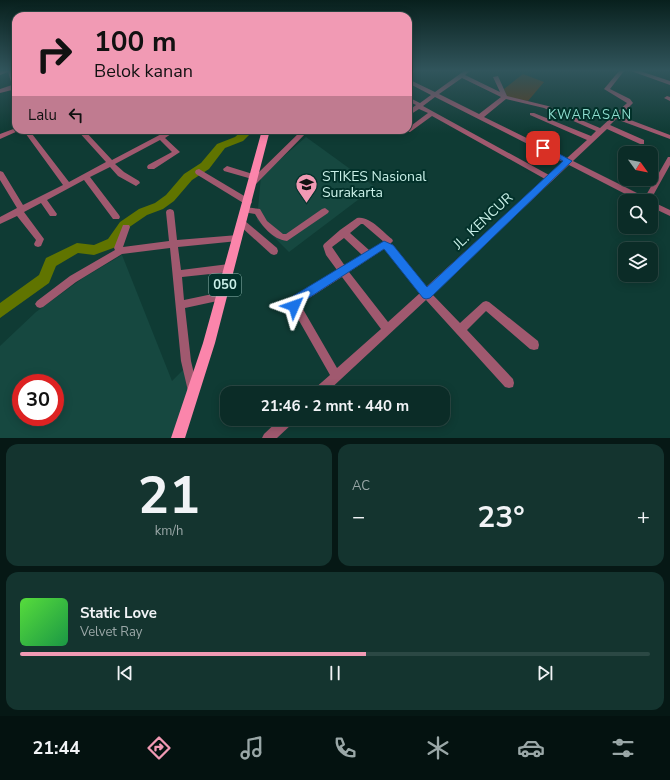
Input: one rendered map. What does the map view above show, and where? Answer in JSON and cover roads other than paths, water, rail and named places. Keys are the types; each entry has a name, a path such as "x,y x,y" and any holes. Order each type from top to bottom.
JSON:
{"main road":[{"name":"050","path":"178,438 222,296 265,134"}],"street":[{"path":"430,91 646,201 670,159"},
{"path":"412,111 439,91"},
{"path":"494,91 505,97 546,107 642,142"},
{"path":"502,91 505,97"},
{"name":"JL. KENCUR","path":"325,386 550,179 630,102 612,91"},
{"path":"0,96 12,92"},
{"path":"479,117 505,97"},
{"path":"412,101 550,179"},
{"path":"412,128 432,113"},
{"path":"532,114 592,139"},
{"path":"616,117 670,137"},
{"path":"0,137 12,132"},
{"path":"29,134 67,185"},
{"path":"84,134 124,177 136,183"},
{"path":"0,221 166,134"},
{"path":"227,169 254,180 302,134"},
{"path":"151,167 177,152 160,137"},
{"path":"199,172 247,206 257,211 264,223 281,237 287,238 325,211"},
{"path":"0,174 19,210 40,239 38,244"},
{"path":"85,176 116,217"},
{"path":"42,198 53,214"},
{"path":"658,207 670,213"},
{"path":"170,212 186,361 193,391"},
{"path":"387,329 344,270 328,252 327,246 357,220 363,220 389,241"},
{"path":"242,224 274,251"},
{"path":"120,251 118,248 126,227"},
{"path":"343,232 366,253"},
{"path":"40,304 73,279 120,251 238,238"},
{"path":"336,376 294,303 344,270 386,245 390,248 426,294 509,383"},
{"path":"176,274 229,268"},
{"path":"180,304 222,296"},
{"path":"460,330 486,305 534,345"},
{"path":"268,438 281,426"}],"waterway":[{"path":"0,311 44,279 51,262 77,248 94,250 112,243 124,225 143,212 159,206 170,198 188,177 205,166 221,146 239,139 245,134"}],"place":[{"name":"STIKES Nasional Surakarta","path":"306,204"}],"district":[{"name":"KWARASAN","path":"590,115"}]}
